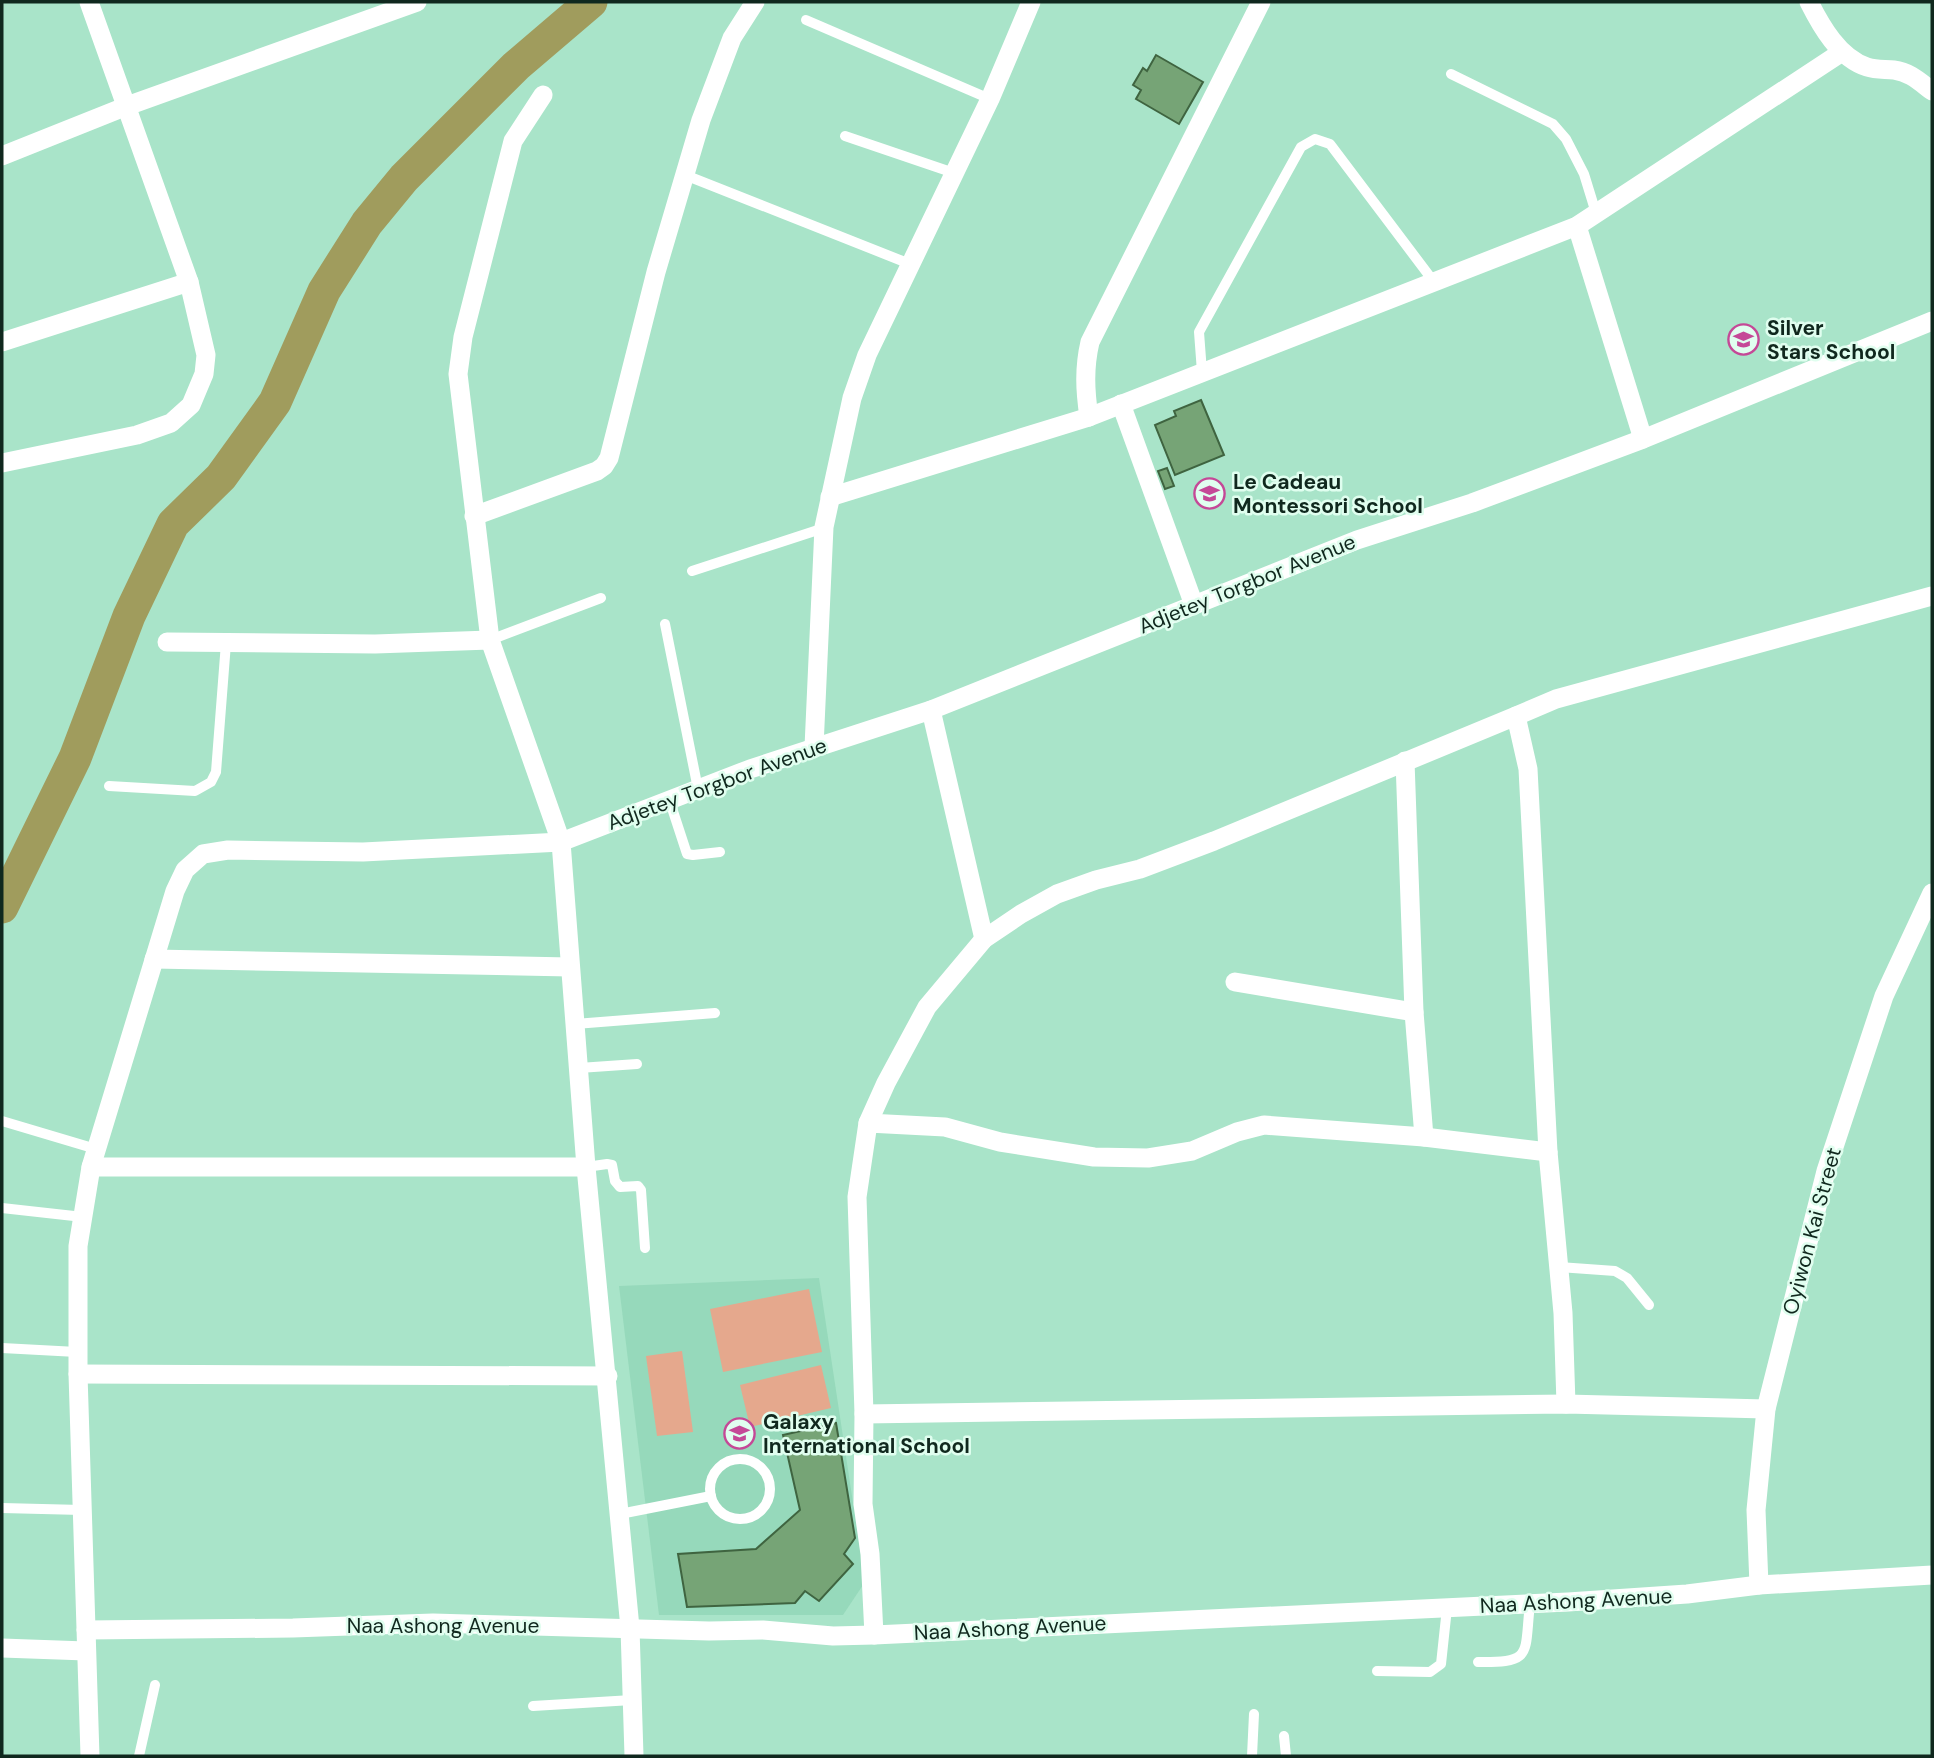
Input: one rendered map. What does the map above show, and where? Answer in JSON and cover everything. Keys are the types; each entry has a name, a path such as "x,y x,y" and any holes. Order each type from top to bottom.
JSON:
{"street":[{"path":"2,463 137,435 171,423 191,405 204,374 206,355 189,282 89,2"},
{"path":"2,156 127,106 417,2"},
{"path":"474,516 597,471 604,466 613,443 656,272 701,120 732,38 755,2"},
{"path":"814,747 824,527 852,398 867,355 990,99 1031,2"},
{"path":"1089,417 1084,384 1090,342 1261,2"},
{"path":"1810,2 1820,24 1842,52 1864,66 1896,70 1914,76 1932,91"},
{"path":"830,497 1089,417 1577,226 1842,52"},
{"path":"543,94 513,141 463,337 458,373 490,640 561,842 586,1167 630,1628 634,1756"},
{"path":"1577,226 1643,439"},
{"path":"2,342 189,282"},
{"name":"Adjetey Torgbor Avenue","path":"90,1756 77,1352 77,1257 94,1158 154,959 180,880 185,870 203,854 228,850 363,852 561,842 669,799 814,747 931,710 1357,540 1472,503 1643,439 1932,321"},
{"path":"1121,404 1194,605"},
{"path":"874,1635 870,1554 863,1504 864,1414 857,1196 868,1123 927,1007 984,939 1057,894 1096,880 1140,869 1214,841 1556,699 1932,596"},
{"path":"167,642 375,645 490,640"},
{"path":"931,710 984,939"},
{"path":"1516,716 1528,769 1548,1152 1563,1313 1566,1404"},
{"path":"1405,761 1414,1013 1424,1137"},
{"name":"Oyiwon Kai Street","path":"1759,1585 1756,1510 1766,1409 1826,1171 1884,996 1932,893"},
{"path":"154,959 570,967"},
{"path":"1235,982 1414,1013"},
{"path":"868,1123 945,1127 1000,1142 1081,1155 1148,1158 1192,1151 1237,1132 1265,1125 1424,1137 1548,1152"},
{"path":"94,1158 586,1167"},
{"path":"78,1374 607,1376"},
{"path":"864,1414 1566,1404 1766,1409"},
{"name":"Naa Ashong Avenue","path":"86,1630 293,1628 433,1623 709,1631 763,1630 833,1636 874,1635 1530,1604 1687,1594 1759,1585 1932,1575"},
{"path":"2,1648 86,1651"}],"lane":[{"path":"806,20 990,99"},
{"path":"1451,74 1553,124 1566,139 1584,174 1596,213"},
{"path":"845,136 954,173"},
{"path":"1202,372 1199,332 1301,148 1315,139 1330,144 1434,282"},
{"path":"684,175 910,264"},
{"path":"692,570 824,527"},
{"path":"490,640 601,598"},
{"path":"665,624 698,789"},
{"path":"109,786 195,791 211,782 216,772 226,643"},
{"path":"669,799 687,854 720,852"},
{"path":"575,1024 715,1013"},
{"path":"579,1069 637,1064"},
{"path":"2,1121 94,1158"},
{"path":"586,1167 607,1164 612,1166 615,1181 620,1187 638,1186 641,1190 645,1248"},
{"path":"2,1208 83,1217"},
{"path":"1559,1267 1615,1271 1627,1278 1650,1306"},
{"path":"2,1348 77,1352"},
{"path":"742,1459 759,1465 769,1481 768,1499 757,1514 748,1518 739,1519 722,1512 711,1496 712,1478 717,1470 732,1460 742,1459"},
{"path":"620,1514 711,1496"},
{"path":"2,1508 82,1510"},
{"path":"1478,1662 1505,1662 1518,1658 1525,1651 1530,1604"},
{"path":"1377,1671 1430,1672 1441,1664 1447,1608"},
{"path":"139,1756 155,1685"},
{"path":"533,1706 632,1700"},
{"path":"1252,1756 1254,1714"},
{"path":"1284,1736 1286,1756"}],"shaded area":[{"name":"Galaxy International School","path":"819,1278 865,1582 843,1615 659,1615 619,1286"},
{"path":"809,1289 822,1352 723,1372 710,1309"},
{"path":"682,1351 693,1432 657,1436 646,1356"},
{"path":"821,1365 831,1408 750,1427 740,1385"}],"building":[{"path":"1156,55 1203,82 1179,124 1136,99 1141,90 1133,85 1143,68 1147,71"},
{"path":"1201,400 1224,455 1175,475 1155,425 1176,416 1174,411"},
{"path":"1167,468 1174,486 1165,489 1158,471"},
{"path":"836,1423 855,1538 844,1554 853,1564 819,1601 805,1591 795,1603 687,1607 678,1554 756,1549 800,1510 783,1435"}],"waterway":[{"path":"2,907 75,758 129,616 173,524 221,477 275,402 324,291 367,223 404,178 516,66 591,2"}],"place":[{"name":"Silver Stars School","path":"1744,340"},
{"name":"Le Cadeau Montessori School","path":"1210,494"},
{"name":"Galaxy International School","path":"740,1434"}]}
